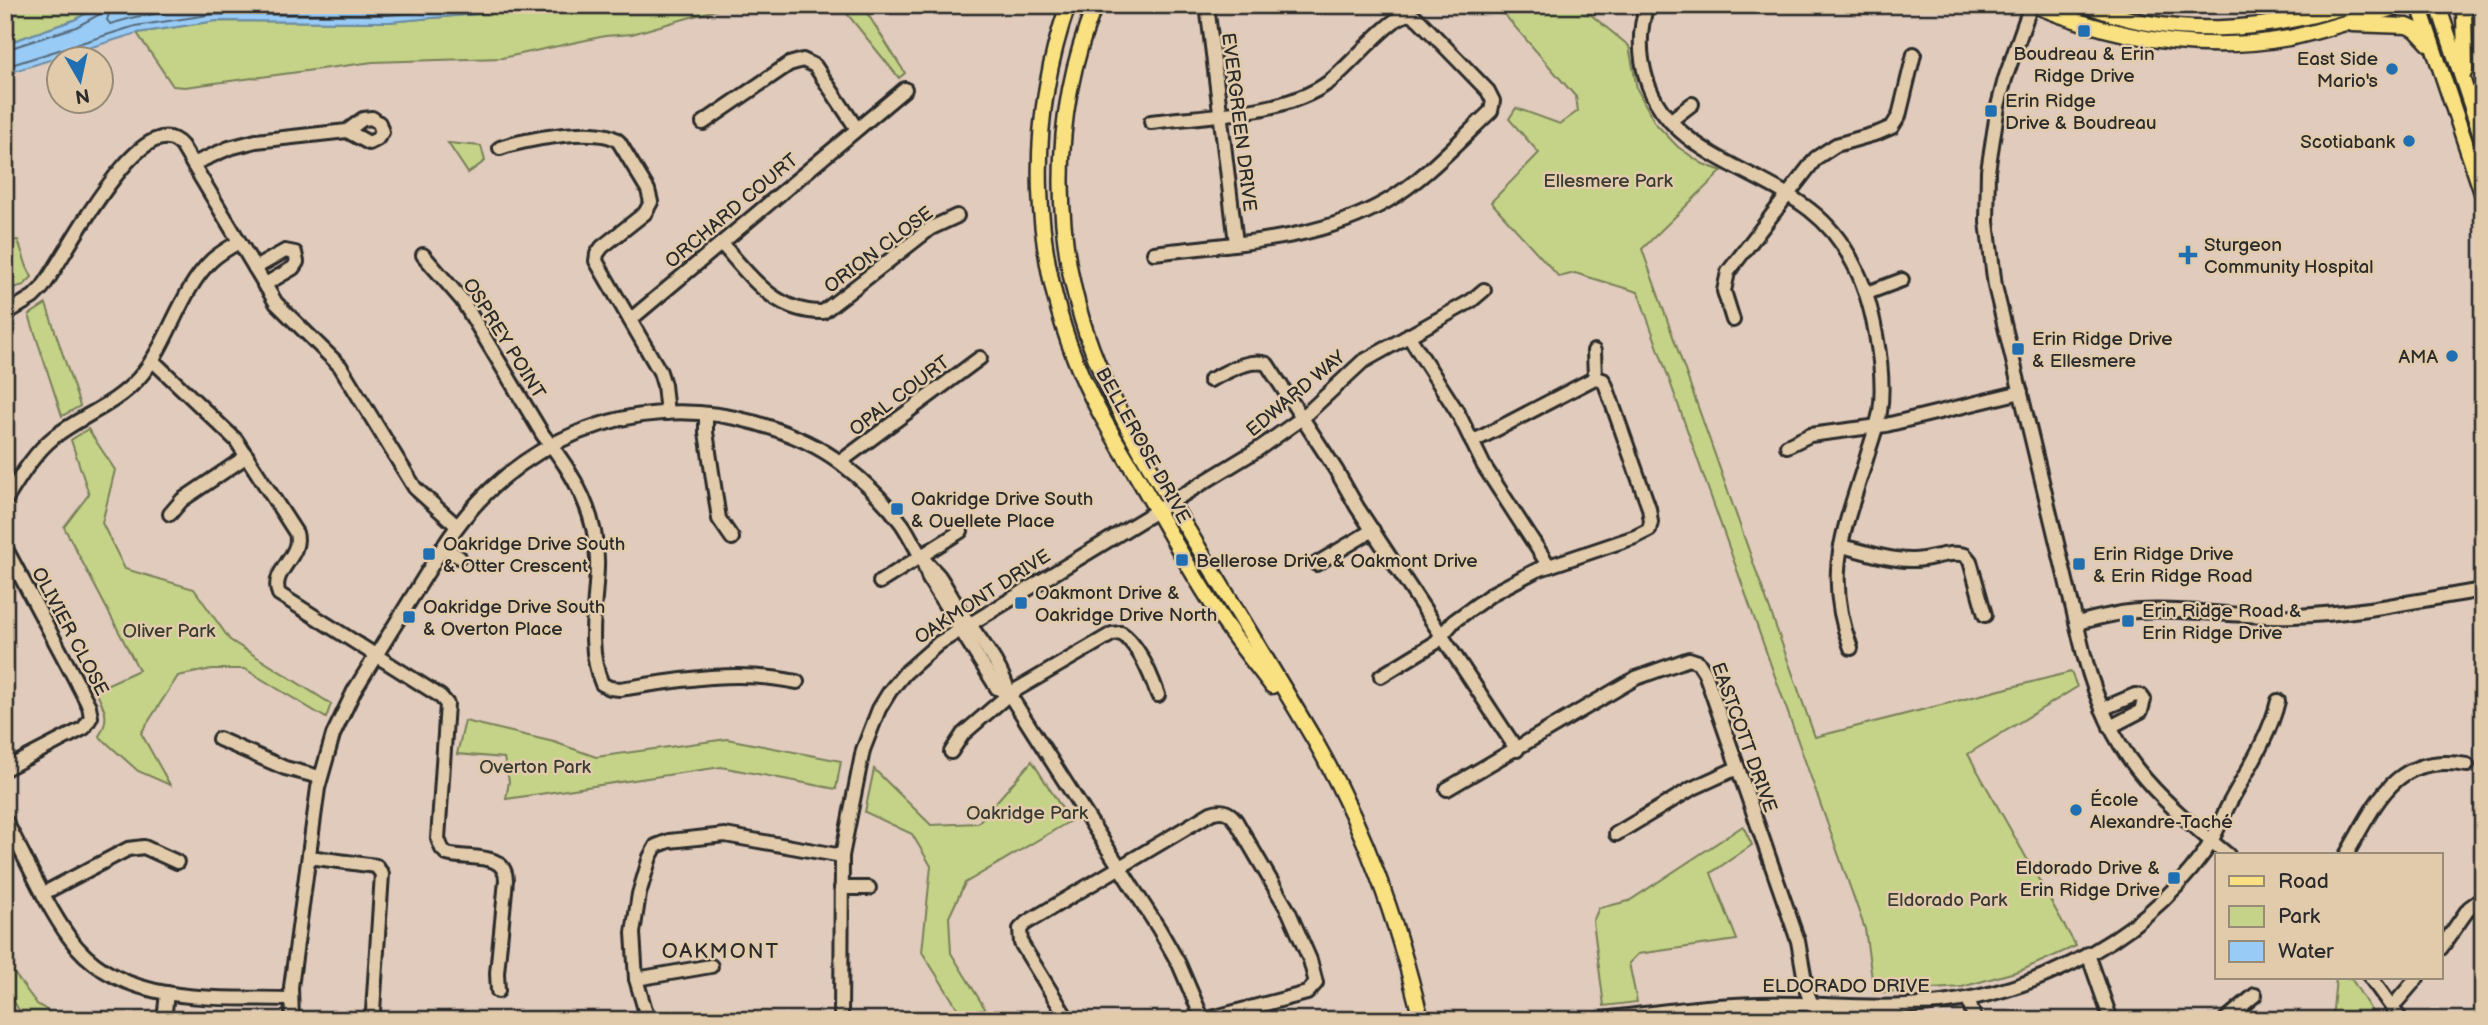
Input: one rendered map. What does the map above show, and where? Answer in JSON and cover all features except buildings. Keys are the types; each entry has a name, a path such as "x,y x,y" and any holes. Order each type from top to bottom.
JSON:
{"main road":[{"name":"BELLEROSE DRIVE","path":"1068,5 1051,63 1041,130 1040,198 1046,252 1064,328 1092,397 1224,623 1315,742"},
{"name":"BELLEROSE DRIVE","path":"1095,5 1076,61 1064,128 1061,192 1066,248 1075,294 1096,362 1118,409 1171,503 1315,742 1370,851 1405,952 1421,1020"},
{"path":"2032,5 2103,30 2148,40 2186,44 2274,40 2347,23 2402,5"},
{"path":"2087,5 2138,21 2205,29 2265,26 2349,5"},
{"path":"2419,5 2483,196"},
{"path":"2438,5 2483,141"},
{"path":"2463,5 2466,86"},
{"path":"2347,23 2407,26 2416,30 2434,49"}],"street":[{"name":"EVERGREEN DRIVE","path":"1207,5 1236,243"},
{"path":"1647,5 1641,35 1642,61 1650,92 1670,121 1701,148 1787,194 1819,217 1853,263 1867,293 1877,340 1880,409 1837,568 1837,597 1851,648"},
{"path":"2032,5 1997,106 1991,144 1987,198 1989,245 1995,286 2090,677 2109,727 2124,753 2148,784 2167,804 2226,853"},
{"path":"1151,122 1279,105 1319,89 1343,71 1393,22 1406,15 1414,16 1420,21 1488,91 1493,101 1488,114 1415,181 1388,201 1350,219 1314,231 1154,253"},
{"path":"1733,320 1724,291 1728,272 1810,165 1828,149 1892,127 1899,116 1914,54"},
{"path":"703,124 789,64 803,60 815,66 857,130"},
{"name":"ORCHARD COURT","path":"630,320 905,89"},
{"path":"1670,121 1692,104"},
{"path":"193,164 242,144 347,131"},
{"path":"500,148 525,140 557,136 604,134 619,142 648,190 651,202 645,213 602,247 596,261 660,372 667,413"},
{"path":"5,314 33,297 42,288 114,177 128,160 148,143 160,137 174,139 183,146 264,285 283,311 340,366 415,488 457,526"},
{"name":"ORION CLOSE","path":"722,244 771,297 787,305 823,312 931,228 957,216"},
{"path":"5,501 41,449 55,436 129,389 152,360 201,273 220,254 239,242"},
{"path":"255,268 285,251 295,253 297,262 293,268 264,285"},
{"name":"OSPREY POINT","path":"423,255 462,300 580,491 590,512 595,533 597,567 593,626 602,684 620,689 716,675 772,677 797,682"},
{"path":"1867,293 1902,280"},
{"name":"EDWARD WAY","path":"1171,503 1257,450 1302,418 1362,362 1471,301 1484,290"},
{"path":"1408,335 1458,413 1484,466 1549,566"},
{"path":"1594,351 1595,378"},
{"name":"OPAL COURT","path":"840,462 980,358"},
{"path":"152,360 230,433 297,537 296,550 278,579 276,587 279,594 440,696 447,704 438,839 447,854 496,861 504,868 506,880 497,973 498,991"},
{"path":"1210,380 1245,365 1265,362 1517,750"},
{"path":"1381,676 1435,643 1454,621 1482,599 1549,566 1652,533 1649,509 1603,380 1595,378 1472,442"},
{"path":"1787,446 1810,435 1876,426 2021,393"},
{"path":"292,1020 290,999 320,777 332,735 354,691 457,526 496,483 518,464 551,445 601,424 667,413 706,414 744,420 795,437 840,462 891,511 937,574 965,627 1006,681 1009,694 1120,867 1170,948 1203,1020 1303,995 1316,983 1314,972 1282,900 1236,821 1224,811 1211,813 1120,867 1026,923 1020,929 1021,943 1068,1020"},
{"path":"706,414 706,432 719,519 732,538"},
{"path":"170,514 182,500 247,456"},
{"name":"OAKMONT DRIVE","path":"841,1020 842,856 860,761 879,709 890,691 922,656 939,643 1171,503"},
{"path":"1316,565 1373,530"},
{"path":"880,582 961,531"},
{"path":"1841,546 1902,560 1926,560 1956,553 1965,555 1970,561 1985,615"},
{"name":"OLIVIER CLOSE","path":"5,547 91,714 91,719 84,728 5,769"},
{"path":"443,547 459,557"},
{"path":"2077,623 2112,615 2149,611 2266,616 2317,615 2483,590"},
{"path":"951,752 964,734 1009,694 1116,633 1124,635 1131,643 1152,678 1158,695"},
{"name":"EASTCOTT DRIVE","path":"1447,789 1517,750 1626,682 1689,659 1698,662 1705,673 1798,941 1807,992 1818,1020"},
{"path":"2102,709 2135,695 2144,700 2141,711 2109,727"},
{"name":"ELDORADO DRIVE","path":"1594,1020 1732,1005 1811,1003 1906,1006 1968,999 2020,985 2088,954 2154,908 2184,877 2211,841 2272,723 2278,701"},
{"path":"219,738 285,768 320,777"},
{"path":"2347,853 2380,797 2396,779 2427,764 2444,762 2467,765"},
{"path":"1616,834 1691,789 1737,768"},
{"path":"5,820 64,930 90,961 104,972 124,982 167,993 290,999"},
{"path":"648,1020 636,979 633,945 637,903 653,849 659,844 703,836 734,835 842,856"},
{"path":"44,893 128,849 144,847 177,862"},
{"path":"309,857 376,866 382,874 374,1017"},
{"path":"841,888 869,888"},
{"path":"2442,947 2469,908 2482,899"},
{"path":"2088,954 2111,1020"},
{"path":"636,979 711,966"},
{"path":"2372,979 2401,1020"},
{"path":"2393,1006 2416,979"},
{"path":"164,1020 167,993"},
{"path":"2225,1020 2255,995"},
{"path":"1968,999 1975,1020"}],"green space":[{"path":"5,5 102,5 74,20 5,44"},
{"path":"528,5 733,5 632,34 605,36 502,58 373,62 185,87 173,86 137,33 216,21 389,22 476,14"},
{"path":"840,5 862,5 905,73 899,78"},
{"name":"Eldorado Park","path":"1496,5 1579,5 1629,46 1637,89 1655,123 1678,147 1703,164 1722,171 1642,249 1815,737 2071,672 2077,687 1968,754 2076,946 2022,970 1962,987 1874,993 1865,929 1638,292 1575,273 1559,277 1491,202 1539,153 1509,119 1516,108 1560,124 1578,111 1576,97"},
{"path":"448,143 481,146 485,161 468,173"},
{"path":"18,240 32,277 24,285 5,290 5,241"},
{"path":"46,304 80,406 62,416 29,315"},
{"name":"Oliver Park","path":"88,429 115,470 102,523 125,569 194,589 230,640 331,704 326,718 245,669 212,669 178,676 141,733 170,785 138,771 99,736 105,718 95,690 139,670 64,527 89,494 71,440"},
{"name":"Overton Park","path":"465,721 554,742 596,757 727,739 841,761 836,789 721,767 506,799 509,781 504,758 457,754"},
{"name":"Oakridge Park","path":"1032,761 1070,821 965,883 949,917 951,953 992,1020 965,1020 922,952 931,866 912,834 865,812 874,769 931,825 978,823"},
{"path":"1743,826 1752,845 1711,873 1737,940 1638,954 1629,963 1637,1002 1604,1006 1593,921 1599,908 1629,901"},
{"path":"5,961 37,1004 63,1020 25,1020 5,987"},
{"path":"2336,979 2352,979 2377,1020 2332,1020"}],"water":[{"path":"102,5 528,5 476,14 389,22 216,21 137,33 95,46 46,46 46,61 5,74 5,44 74,20"}],"place":[{"name":"Boudreau & Erin Ridge Drive","path":"2084,31"},
{"name":"East Side Mario's","path":"2392,69"},
{"name":"Erin Ridge Drive & Boudreau","path":"1991,111"},
{"name":"Scotiabank","path":"2409,141"},
{"name":"Sturgeon Community Hospital","path":"2188,255"},
{"name":"Erin Ridge Drive & Ellesmere","path":"2018,349"},
{"name":"AMA","path":"2452,356"},
{"name":"Oakridge Drive South & Ouellete Place","path":"897,509"},
{"name":"Oakridge Drive South & Otter Crescent","path":"429,554"},
{"name":"Bellerose Drive & Oakmont Drive","path":"1182,560"},
{"name":"Erin Ridge Drive & Erin Ridge Road","path":"2079,564"},
{"name":"Oakmont Drive & Oakridge Drive North","path":"1021,603"},
{"name":"Oakridge Drive South & Overton Place","path":"409,617"},
{"name":"Erin Ridge Road & Erin Ridge Drive","path":"2128,621"},
{"name":"École Alexandre-Taché","path":"2076,810"},
{"name":"Eldorado Drive & Erin Ridge Drive","path":"2174,878"}],"district":[{"name":"OAKMONT","path":"721,951"}],"park label":[{"name":"Ellesmere Park","path":"1608,180"}]}
